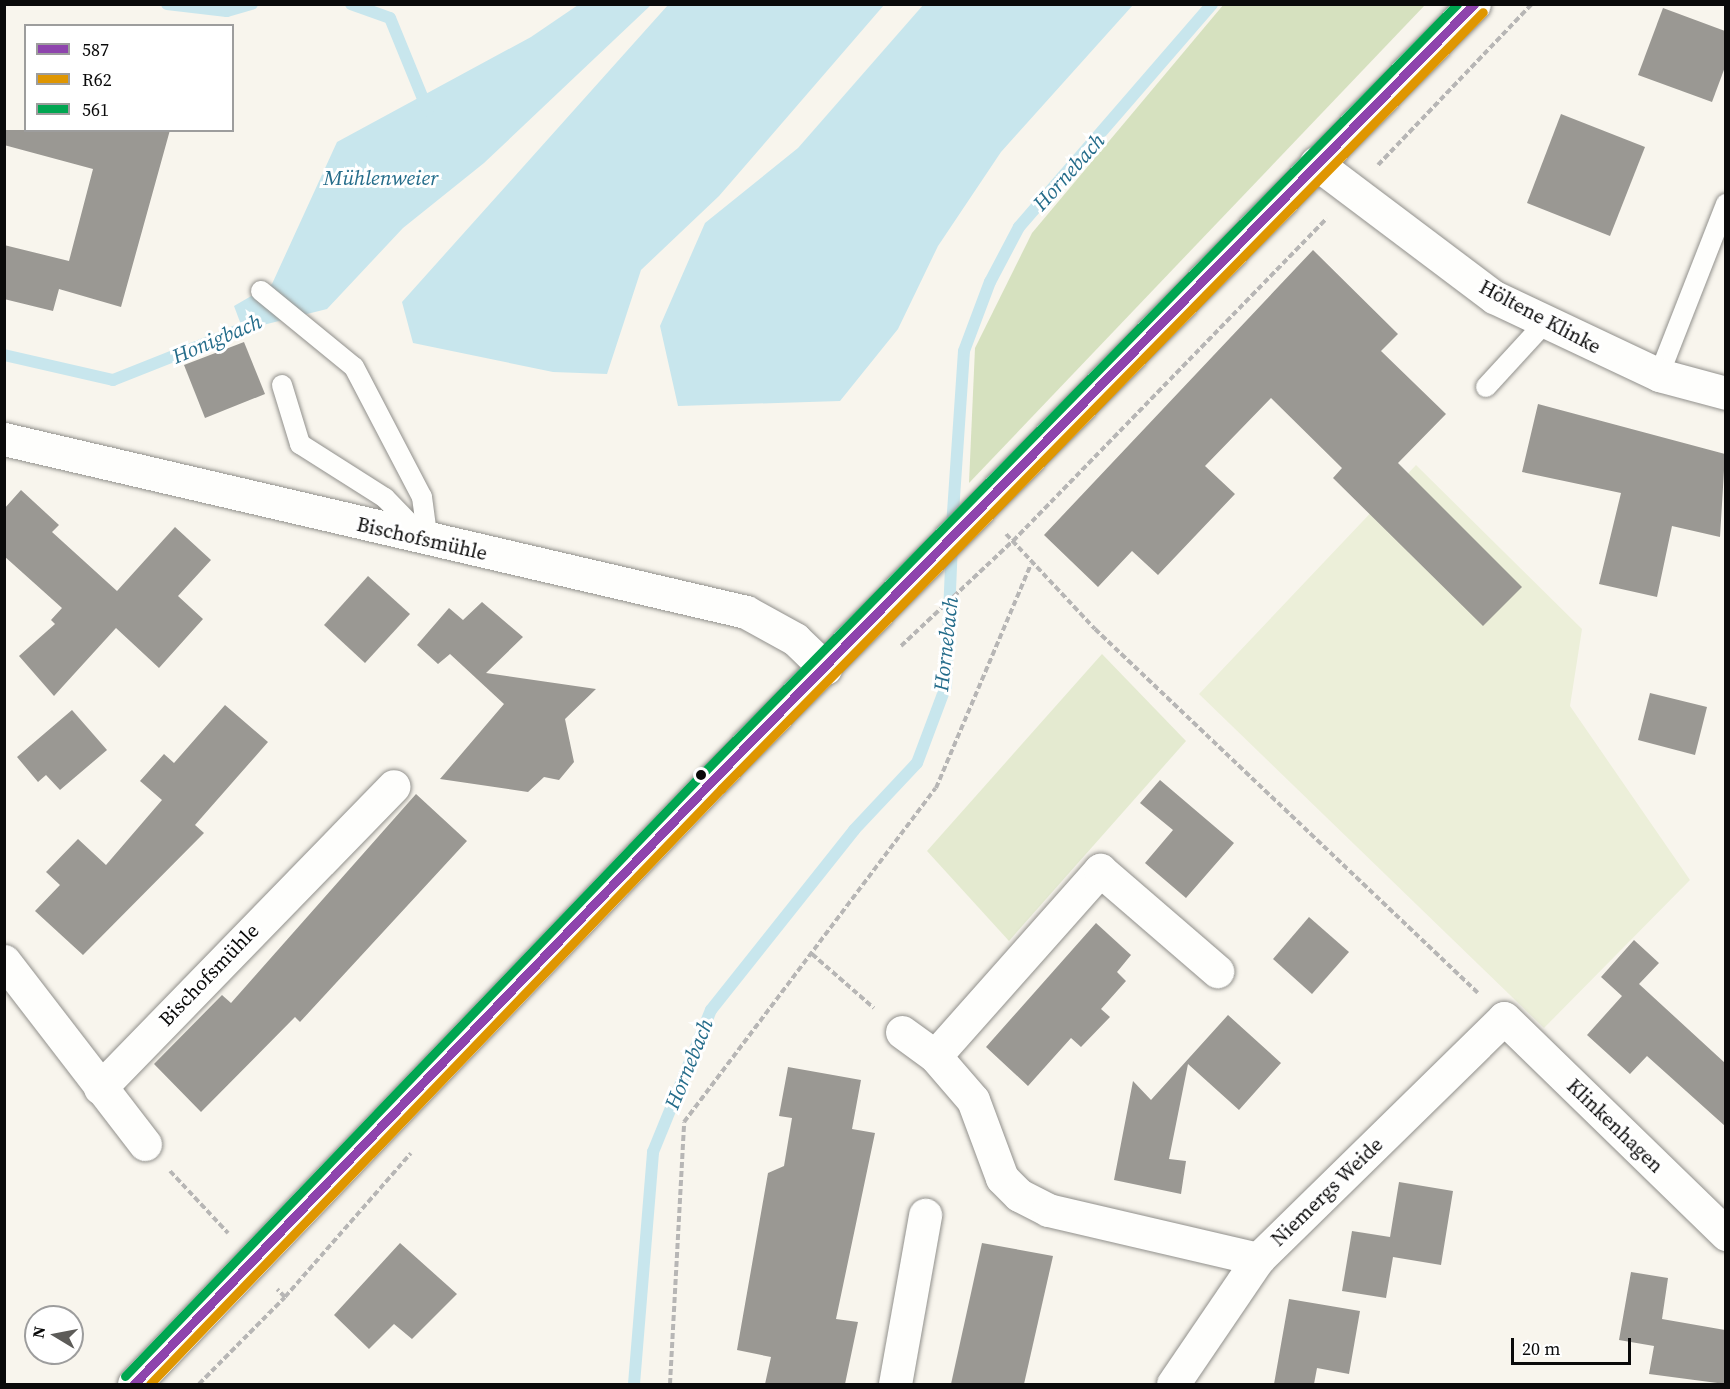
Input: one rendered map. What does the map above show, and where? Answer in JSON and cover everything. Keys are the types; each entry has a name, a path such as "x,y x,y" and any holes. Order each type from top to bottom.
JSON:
{"street":[{"path":"134,1384 251,1260 825,668 938,556 1316,163 1474,4"},
{"name":"Höltene Klinke","path":"1316,163 1350,194 1494,297 1544,324 1659,375 1725,393"},
{"name":"Bischofsmühle","path":"4,439 428,542 746,612 795,639 825,668"},
{"name":"Bischofsmühle","path":"100,1088 394,786"},
{"path":"934,1056 1100,870 1217,971"},
{"path":"4,961 145,1144"},
{"name":"Klinkenhagen","path":"1504,1018 1725,1234"},
{"name":"Niemergs Weide","path":"1173,1384 1258,1259 1504,1018"},
{"path":"902,1032 934,1056 973,1100 1002,1178 1019,1195 1048,1210 1258,1259"},
{"path":"895,1384 925,1215"}],"lane":[{"path":"1659,375 1725,204"},
{"path":"261,291 354,366 422,497 428,542"},
{"path":"1486,387 1544,324"},
{"path":"282,386 300,444 386,498 428,542"}],"path":[{"path":"940,609 1012,541 1532,4"},
{"path":"984,507 1031,564 1504,1018"},
{"path":"670,1384 684,1122 936,788 1031,564"},
{"path":"812,954 902,1032"},
{"path":"145,1144 285,1298 200,1384"}],"green space":[{"path":"1224,4 1425,5 969,483 975,348 1032,233"},
{"path":"1416,465 1582,629 1570,706 1690,880 1544,1028 1199,694"},
{"path":"1102,654 1186,741 1009,941 927,851"}],"water":[{"path":"924,4 1133,5 1001,152 938,246 898,329 840,401 678,406 660,326 705,223 798,148"},
{"name":"Mühlenweier","path":"578,5 651,5 484,163 403,228 327,309 243,330 234,306 272,284 337,142 531,37"},
{"path":"668,5 884,5 719,196 641,270 607,374 553,372 413,343 402,302"}],"building":[{"path":"1663,8 1725,31 1725,67 1712,102 1638,75"},
{"path":"1561,114 1645,147 1610,236 1527,203"},
{"path":"4,130 169,132 121,307 59,289 53,311 4,299 4,245 69,261 93,169 4,145"},
{"path":"1313,250 1398,334 1381,351 1446,414 1398,463 1522,587 1483,626 1333,478 1342,468 1271,398 1205,466 1235,494 1158,575 1132,551 1098,587 1044,535"},
{"path":"244,342 265,394 205,418 184,365"},
{"path":"1538,404 1725,454 1720,537 1672,526 1657,597 1599,584 1621,493 1522,472"},
{"path":"21,490 59,525 52,532 117,591 175,527 211,560 178,596 203,619 159,668 116,628 54,696 19,656 55,624 51,620 62,608 4,556 4,509"},
{"path":"368,576 410,614 365,663 324,625"},
{"path":"482,602 523,637 486,673 596,689 565,719 574,762 559,780 544,777 528,792 440,779 504,704 450,654 438,664 417,645 449,608 463,620"},
{"path":"1650,693 1707,707 1695,755 1638,740"},
{"path":"225,705 268,742 195,825 204,833 83,955 35,911 60,885 46,872 78,839 106,865 162,800 140,781 164,754 174,763"},
{"path":"72,710 107,750 60,790 46,775 38,782 17,757"},
{"path":"1160,780 1234,843 1186,898 1145,863 1173,830 1140,803"},
{"path":"416,794 467,841 300,1022 295,1017 201,1112 154,1064 222,995 231,1003"},
{"path":"1309,917 1349,952 1312,994 1273,959"},
{"path":"1096,923 1131,955 1117,972 1126,981 1101,1009 1110,1017 1081,1047 1071,1038 1028,1086 986,1047"},
{"path":"1634,940 1659,963 1639,984 1725,1063 1725,1126 1647,1056 1630,1074 1587,1035 1622,996 1601,977"},
{"path":"1228,1015 1281,1063 1239,1110 1188,1064 1169,1159 1186,1161 1181,1194 1114,1180 1133,1081 1151,1100"},
{"path":"788,1067 861,1080 852,1129 875,1133 836,1319 858,1322 845,1384 765,1384 771,1357 737,1350 768,1173 784,1166 792,1118 779,1116"},
{"path":"1399,1182 1453,1191 1441,1265 1393,1257 1386,1298 1342,1291 1352,1231 1390,1237"},
{"path":"400,1243 457,1294 412,1339 394,1324 369,1349 334,1315"},
{"path":"982,1243 1053,1256 1024,1384 951,1384"},
{"path":"1631,1272 1668,1278 1662,1319 1725,1330 1725,1384 1649,1374 1654,1346 1619,1340"},
{"path":"1289,1299 1360,1311 1349,1374 1317,1368 1314,1384 1274,1384"}],"waterway":[{"name":"Honigbach","path":"167,4 227,11 252,4"},
{"name":"Honigbach","path":"351,4 390,18 428,111"},
{"name":"Hornebach","path":"952,527 964,351 990,282 1019,227 1212,4"},
{"name":"Honigbach","path":"4,355 113,380 257,323"},
{"name":"Hornebach","path":"634,1384 653,1152 711,1010 854,830 917,763 946,686 952,545"}],"transit line":[{"name":"561","path":"125,1376 703,773 1457,4"},
{"name":"587","path":"134,1384 712,781 1474,4"},
{"name":"R62","path":"150,1384 721,789 1483,12"}]}
